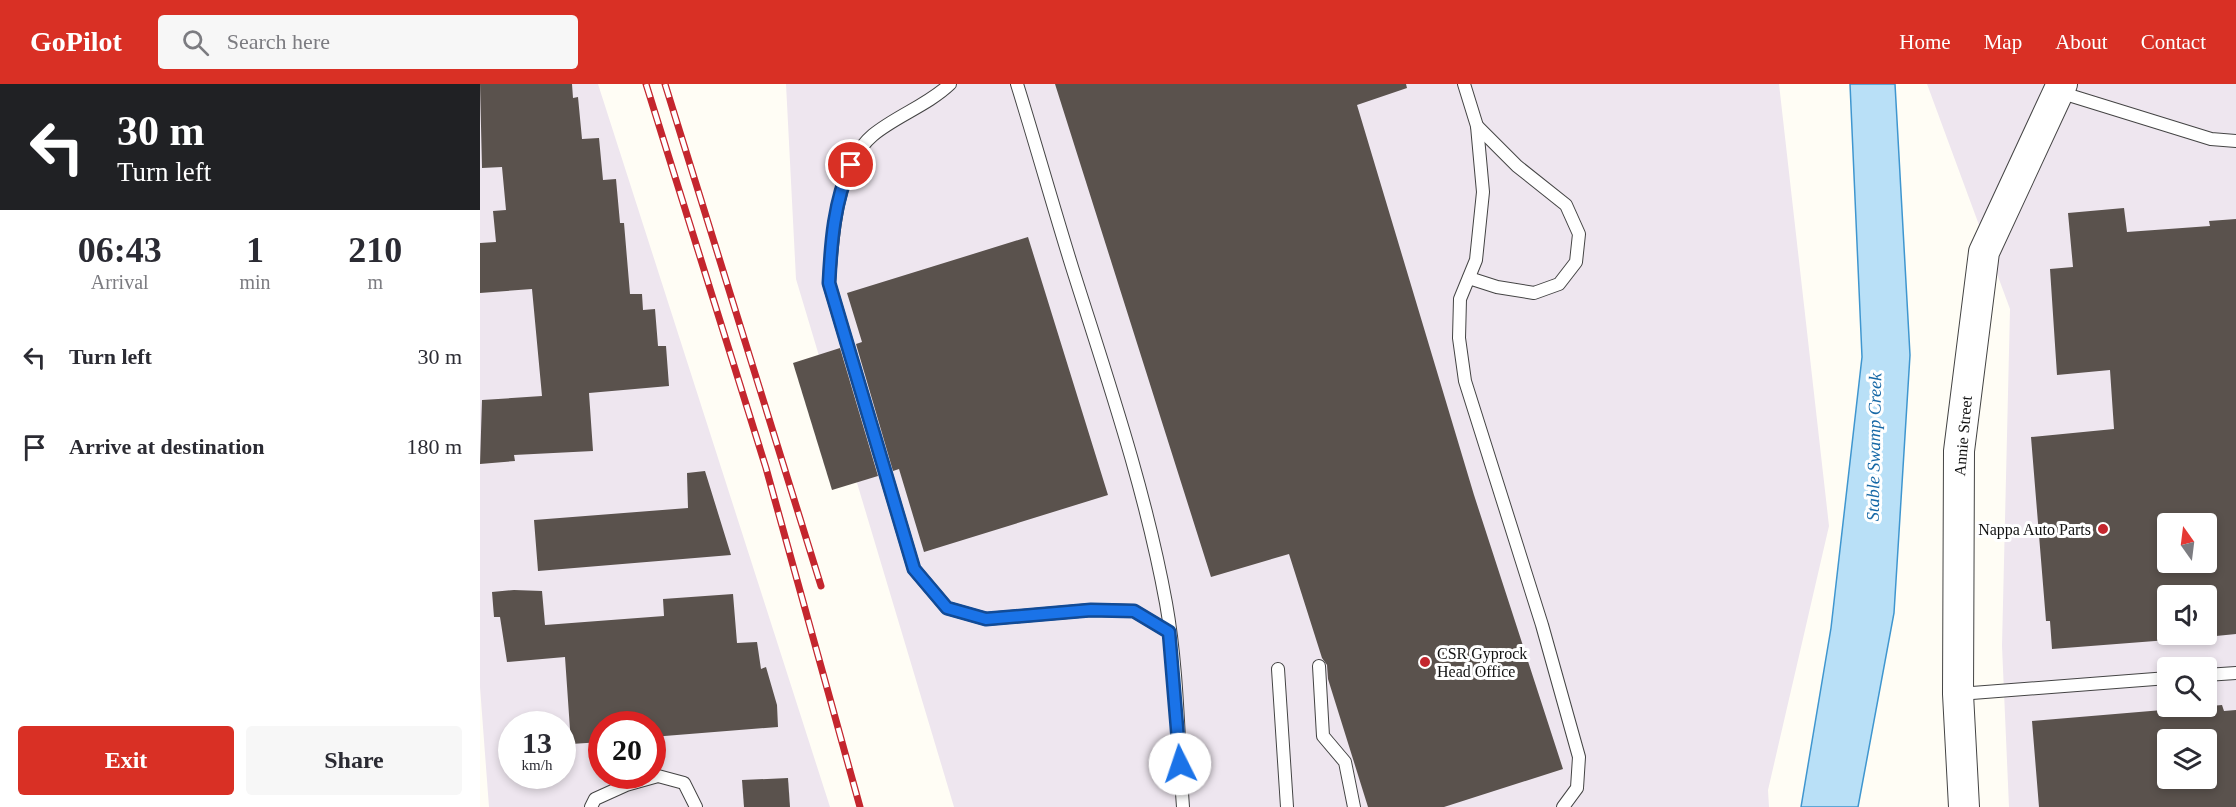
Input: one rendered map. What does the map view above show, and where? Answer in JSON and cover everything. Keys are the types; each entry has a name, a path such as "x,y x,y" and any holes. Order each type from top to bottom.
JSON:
{"street":[{"name":"Annie Street","path":"1964,807 1958,694 1959,451 1984,252 2056,87"}],"lane":[{"path":"950,84 873,135 857,152 845,178 831,248 829,283 914,569 947,608 986,619 1091,610 1134,611 1169,632"},
{"path":"1017,84 1132,459 1147,516 1167,605 1183,807"},
{"path":"1464,84 1477,126 1483,192 1476,260 1460,299 1459,338 1465,381 1542,625 1579,757 1577,788 1563,807"},
{"path":"2056,87 2211,139 2236,141"},
{"path":"1469,278 1497,287 1534,293 1559,284 1576,262 1579,234 1566,205 1517,166 1477,126"},
{"path":"1319,666 1323,736 1345,762 1354,807"},
{"path":"1278,669 1287,807"},
{"path":"2217,674 2236,673"},
{"path":"1958,694 2157,679"},
{"path":"591,807 595,799 626,785 658,776 684,783 696,807"}],"shaded area":[{"path":"480,84 598,84 830,807 489,807 480,687"},
{"path":"786,84 1779,84 1829,526 1768,790 1769,807 954,807 796,279"},
{"path":"1927,84 2236,84 2236,807 2009,807 2002,646 2010,309"}],"water":[{"name":"Stable Swamp Creek","path":"1850,84 1895,84 1910,355 1894,613 1858,807 1801,807 1831,628 1862,357"}],"building":[{"path":"480,84 572,84 573,98 578,97 582,139 599,138 603,180 616,179 620,223 624,223 630,294 642,294 643,310 655,309 658,346 666,346 669,386 589,393 593,451 514,455 515,461 480,464 482,400 542,396 532,289 480,293 480,243 496,242 493,211 506,210 502,167 482,168"},
{"path":"1055,84 1406,84 1407,88 1357,105 1474,495 1563,769 1444,807 1368,807 1328,679 1327,665 1322,658 1289,554 1211,577"},
{"path":"2124,208 2127,232 2210,226 2209,221 2236,219 2236,634 2217,636 2217,585 2157,585 2157,641 2052,649 2050,621 2046,621 2031,437 2114,429 2110,370 2057,375 2050,269 2073,267 2068,213"},
{"path":"1028,237 1108,495 924,552 899,469 893,471 856,344 862,342 847,293"},
{"path":"840,348 878,476 832,490 793,363"},
{"path":"705,471 731,555 538,571 534,520 688,508 687,473"},
{"path":"542,591 545,625 664,616 663,599 733,594 737,643 757,642 761,669 766,667 777,705 778,727 666,736 666,711 588,711 588,743 576,744 576,711 569,711 565,657 507,662 500,617 494,617 492,592"},
{"path":"2217,705 2222,705 2224,711 2236,710 2236,807 2039,807 2032,721 2157,710 2157,717 2217,717"},
{"path":"788,778 790,807 744,807 742,780"}],"railway":[{"path":"646,84 766,468 860,807"},
{"path":"665,84 821,586"}],"place":[{"name":"Nappa Auto Parts","path":"2103,529"},
{"name":"CSR Gyprock Head Office","path":"1425,662"}],"route":[{"path":"851,165 845,178 831,248 829,283 914,569 947,608 986,619 1091,610 1134,611 1169,632 1180,764"}]}
